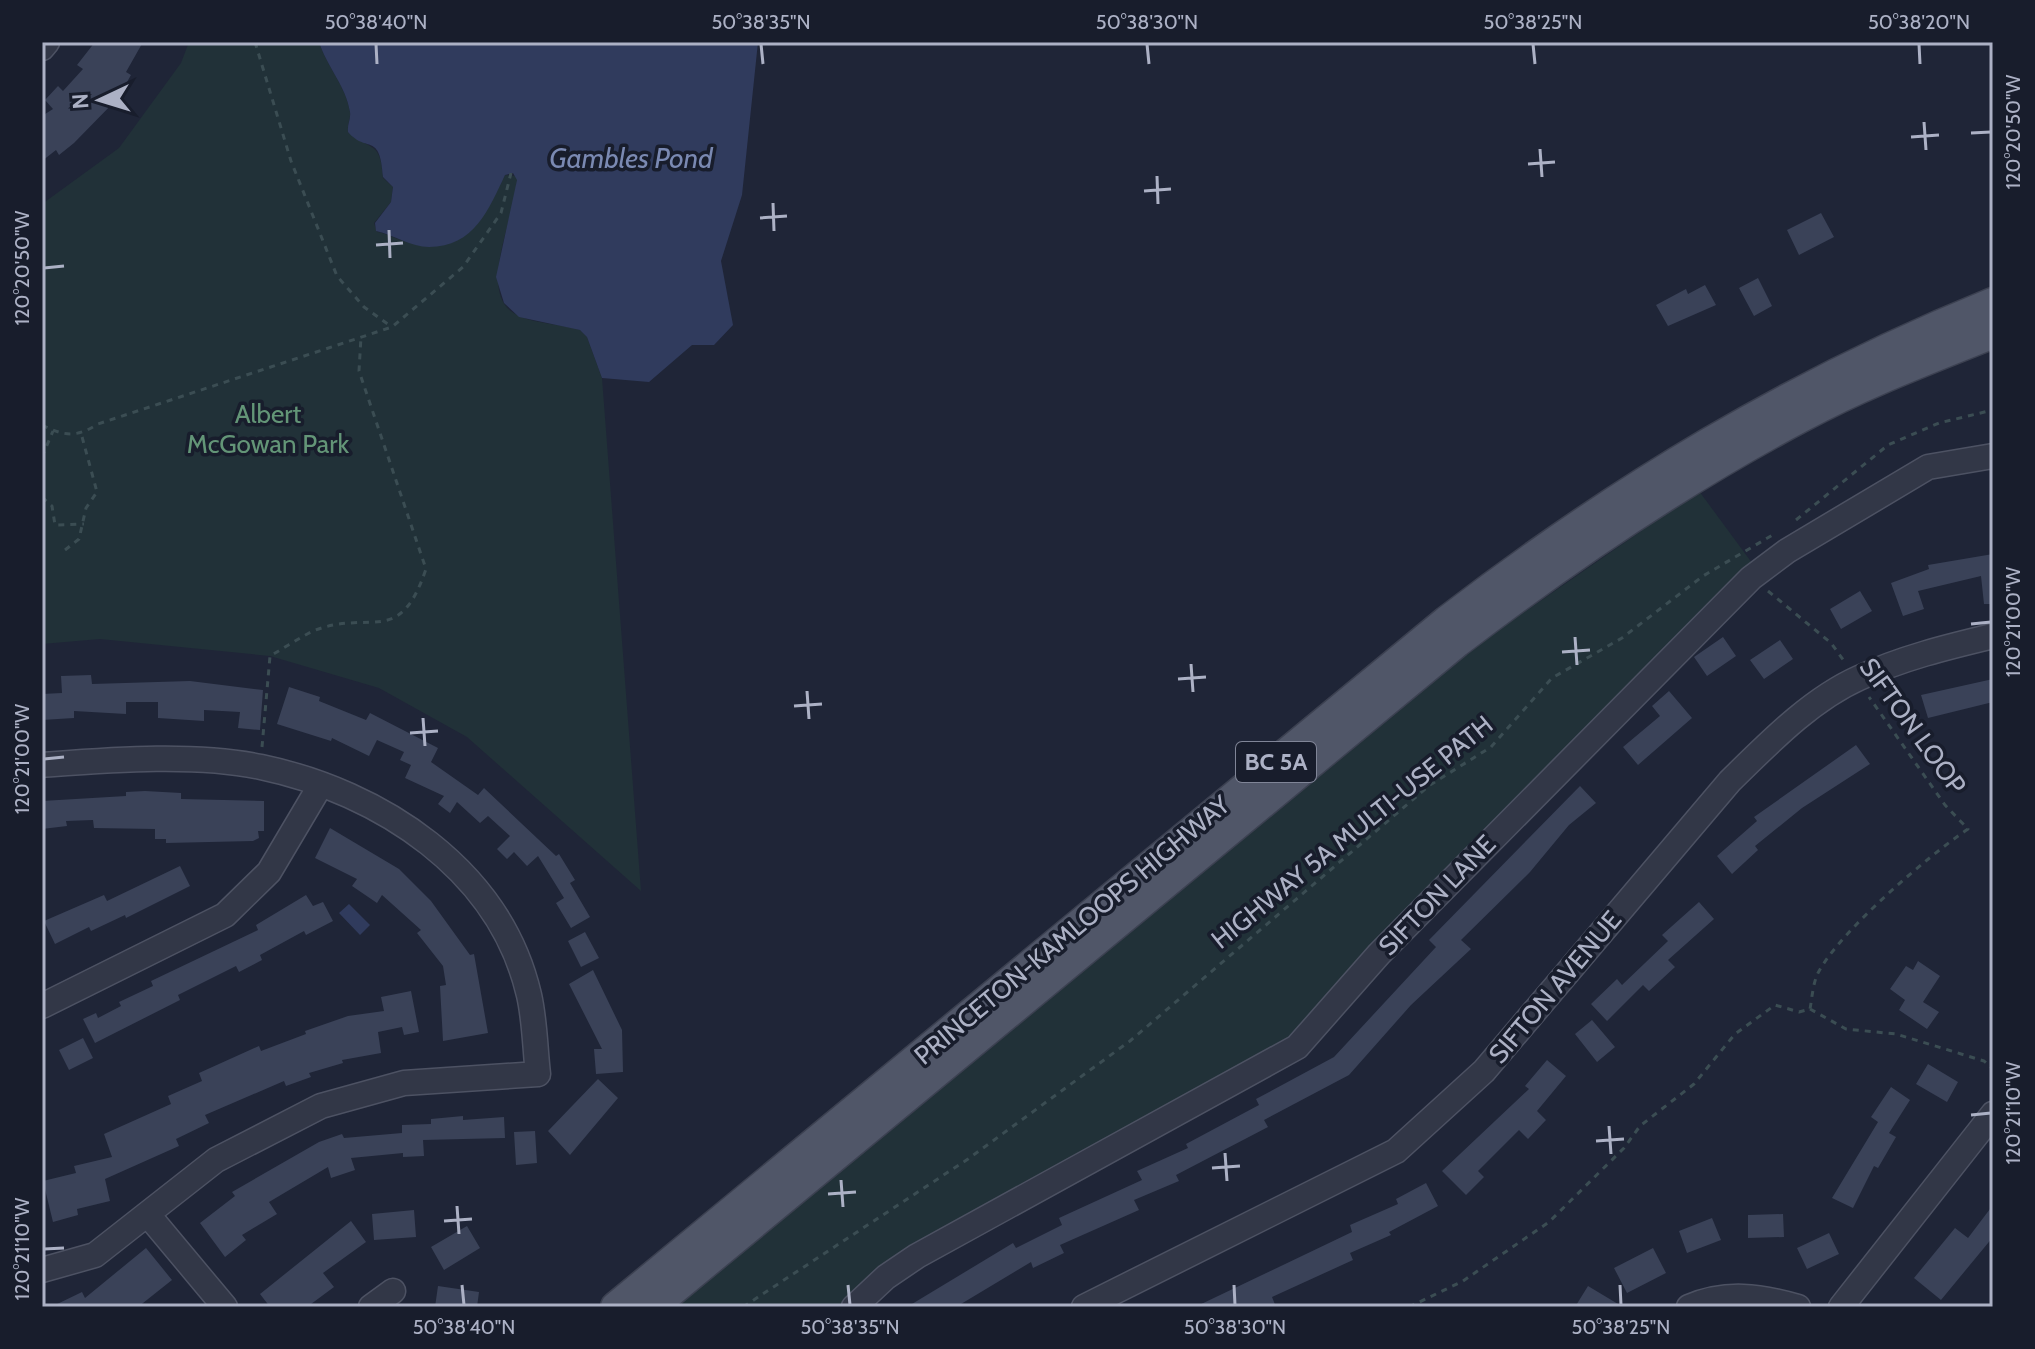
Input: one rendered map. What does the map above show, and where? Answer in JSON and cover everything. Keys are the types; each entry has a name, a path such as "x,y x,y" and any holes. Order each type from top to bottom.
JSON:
{"main road":[{"name":"PRINCETON-KAMLOOPS HIGHWAY","path":"616,1307 1447,621 1526,561 1614,499 1716,436 1845,370 1993,303"},
{"name":"PRINCETON-KAMLOOPS HIGHWAY","path":"652,1307 1433,662 1539,580 1629,517 1804,415 1870,383 1993,333"}],"street":[{"path":"42,48 47,42"},
{"name":"SIFTON LANE","path":"854,1307 886,1277 917,1256 1297,1047 1390,943 1751,578 1787,551 1928,467 1993,456"},
{"name":"SIFTON AVENUE","path":"1084,1307 1396,1151 1484,1071 1730,781 1769,743 1856,678 1927,652 1993,636"},
{"path":"42,765 148,758 261,767 381,808 429,841 475,887 509,939 529,995 538,1074 404,1083 321,1106 216,1160 149,1216 95,1255 42,1270"},
{"path":"42,1006 225,915 269,872 320,786"},
{"path":"1841,1307 1993,1114"},
{"path":"149,1216 225,1307"},
{"path":"371,1307 393,1291"},
{"path":"1689,1307 1708,1299 1757,1295 1798,1307"}],"path":[{"path":"255,42 295,174 337,276 364,307 392,327"},
{"path":"42,425 63,436 81,433 392,327 463,267 501,213 511,173"},
{"path":"261,767 270,656 315,631 396,618 415,601 426,569 359,371 361,337"},
{"path":"1791,524 1888,445 1939,423 1993,410"},
{"path":"42,457 54,431"},
{"path":"65,550 79,539 86,508 97,492 81,433"},
{"path":"42,497 52,506 55,525 84,524"},
{"name":"HIGHWAY 5A MULTI-USE PATH","path":"743,1307 968,1159 1130,1041 1430,785 1491,747 1552,678 1622,638 1703,576 1780,530"},
{"name":"SIFTON LOOP","path":"1751,578 1792,607 1831,643 1945,805 1968,829 1933,853 1843,940 1817,976 1810,1009"},
{"path":"1409,1307 1463,1281 1549,1222 1624,1148 1640,1126 1694,1084 1735,1034 1775,1005 1799,1012 1810,1009 1846,1029 1896,1034 1984,1061 1993,1069"}],"green space":[{"name":"Albert McGowan Park","path":"189,42 319,42 348,103 348,132 377,152 383,178 393,187 391,202 374,223 377,232 424,243 456,239 477,222 505,175 517,176 501,252 499,291 506,306 519,316 580,330 587,337 602,378 641,891 467,737 379,688 270,656 100,639 42,644 42,204 119,148 181,63"},
{"path":"1699,491 1755,567 1286,1044 1068,1166 835,1307 667,1307 867,1150 1491,635"}],"water":[{"name":"Gambles Pond","path":"319,42 758,42 742,195 721,261 733,325 714,345 692,345 649,382 602,378 587,337 580,330 519,317 504,303 496,277 517,180 513,173 505,175 486,213 458,241 429,247 376,231 375,223 391,202 393,187 383,177 376,148 348,132 348,103"},
{"path":"349,904 370,925 360,935 339,913"}],"building":[{"path":"95,42 143,42 126,72 131,75 118,98 74,143 59,155 56,150 42,161 42,116 53,109 45,100 58,86 63,91 83,69 77,65"},
{"path":"1821,213 1834,237 1799,255 1787,230"},
{"path":"1758,278 1772,306 1754,316 1739,288"},
{"path":"1705,285 1716,305 1668,326 1656,305 1686,289 1688,294"},
{"path":"1993,554 1993,604 1984,604 1981,576 1918,591 1924,609 1903,616 1891,583 1929,569 1928,565"},
{"path":"1860,591 1872,611 1841,629 1830,609"},
{"path":"1723,637 1736,656 1707,676 1694,657"},
{"path":"1780,640 1793,659 1764,679 1750,660"},
{"path":"91,675 92,684 190,681 263,690 260,730 238,728 240,712 204,710 204,721 158,718 158,702 126,702 126,714 74,711 74,718 42,720 42,694 62,693 61,676"},
{"path":"1993,679 1993,702 1928,718 1921,695"},
{"path":"289,687 320,697 319,701 366,720 370,713 438,748 431,762 478,795 484,788 556,856 559,854 575,880 570,883 590,917 571,928 556,903 564,898 538,856 527,866 514,852 507,859 497,849 510,836 488,816 480,823 457,802 450,813 438,804 444,796 405,778 411,765 400,760 404,752 377,740 369,756 332,738 331,741 277,724"},
{"path":"1669,691 1692,718 1638,765 1623,747 1660,716 1652,706"},
{"path":"1856,745 1870,764 1802,808 1755,846 1758,850 1732,874 1717,856 1757,821 1754,817"},
{"path":"1580,786 1596,803 1569,825 1530,872 1461,940 1471,949 1411,1005 1349,1075 1264,1120 1268,1127 1176,1175 1179,1181 1134,1200 1139,1210 1060,1245 1064,1253 1033,1268 1031,1262 956,1307 907,1307 1013,1243 1016,1248 1062,1225 1059,1218 1142,1180 1137,1171 1188,1148 1186,1144 1259,1105 1256,1099 1334,1057 1436,947 1429,940"},
{"path":"126,792 181,793 181,799 264,801 264,831 258,831 259,838 253,841 166,843 166,839 155,839 155,829 94,828 93,820 66,821 67,826 42,829 42,801 126,796"},
{"path":"330,828 399,869 431,901 470,955 474,954 488,1033 443,1041 440,986 446,985 443,966 417,933 421,930 382,895 377,903 352,886 357,879 315,858"},
{"path":"180,866 190,886 126,918 125,915 91,931 89,927 55,944 44,921 104,895 107,901"},
{"path":"306,895 313,906 323,902 333,921 306,935 304,931 260,955 262,960 239,972 236,966 178,995 180,1000 95,1043 83,1019 96,1013 98,1018 121,1006 119,1002 153,986 151,981 258,930 256,925"},
{"path":"1699,902 1714,919 1668,960 1675,967 1649,991 1643,985 1607,1021 1591,1004 1617,979 1622,985 1668,941 1662,935"},
{"path":"585,932 599,958 581,967 568,941"},
{"path":"1918,961 1940,976 1923,1002 1939,1012 1927,1029 1899,1010 1905,1000 1890,989 1906,966 1913,970"},
{"path":"593,970 622,1030 623,1072 596,1074 594,1049 602,1049 569,984"},
{"path":"411,991 419,1032 404,1035 402,1027 378,1032 381,1053 342,1060 343,1063 309,1073 311,1077 286,1086 284,1081 205,1115 209,1123 176,1139 179,1146 105,1179 110,1201 77,1209 78,1215 53,1222 43,1181 76,1173 74,1166 112,1157 104,1134 171,1104 168,1096 202,1081 199,1073 259,1046 261,1051 348,1016 384,1011 381,997"},
{"path":"1592,1020 1615,1047 1597,1062 1575,1034"},
{"path":"83,1038 93,1058 69,1070 59,1050"},
{"path":"1547,1060 1566,1076 1537,1111 1546,1120 1528,1139 1519,1130 1478,1171 1484,1177 1466,1195 1442,1171 1529,1089 1525,1086"},
{"path":"1928,1064 1958,1082 1947,1102 1916,1084"},
{"path":"598,1079 618,1098 570,1155 548,1131"},
{"path":"1891,1087 1910,1100 1889,1133 1896,1137 1878,1168 1874,1166 1853,1208 1832,1198 1878,1122 1871,1117"},
{"path":"463,1116 463,1120 504,1117 505,1138 423,1140 424,1156 403,1157 403,1153 351,1158 355,1170 331,1178 328,1167 269,1202 277,1214 242,1235 246,1240 225,1257 200,1223 235,1196 232,1192 319,1142 342,1134 344,1138 402,1133 402,1125 431,1124 431,1119"},
{"path":"535,1131 537,1163 516,1165 514,1132"},
{"path":"1426,1183 1438,1206 1389,1232 1391,1235 1350,1253 1353,1260 1272,1297 1276,1307 1195,1307 1352,1232 1350,1225 1398,1204 1396,1199"},
{"path":"1993,1205 1993,1237 1941,1300 1914,1278 1955,1228 1968,1238"},
{"path":"414,1210 416,1237 374,1240 372,1214"},
{"path":"1783,1214 1784,1237 1748,1238 1748,1215"},
{"path":"1712,1218 1721,1240 1687,1253 1679,1231"},
{"path":"351,1221 366,1242 323,1273 334,1287 307,1307 270,1307 260,1294"},
{"path":"467,1226 480,1248 444,1270 431,1247"},
{"path":"1829,1233 1839,1254 1807,1269 1797,1248"},
{"path":"146,1248 172,1280 138,1307 51,1307 82,1292 85,1298"},
{"path":"1653,1248 1666,1273 1627,1293 1614,1268"},
{"path":"438,1286 479,1292 477,1307 435,1307"},
{"path":"1588,1286 1623,1307 1575,1307"}]}
